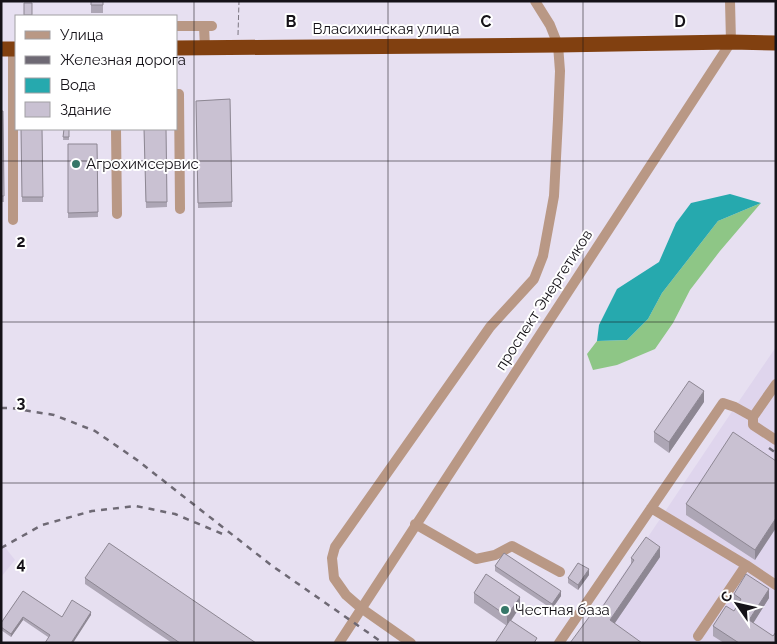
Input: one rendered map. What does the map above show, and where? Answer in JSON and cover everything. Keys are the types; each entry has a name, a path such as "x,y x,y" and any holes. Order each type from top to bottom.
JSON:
{"highway":[{"name":"Власихинская улица","path":"178,48 776,43"}],"street":[{"path":"411,643 361,608 346,595 334,578 332,558 335,547 490,327 534,278 543,256 554,196 560,71 558,45 550,25 535,1"},
{"path":"730,1 730,42"},
{"path":"178,26 208,26 205,48"},
{"name":"проспект Энергетиков","path":"339,643 730,42"},
{"path":"10,49 13,220"},
{"path":"178,94 180,209"},
{"path":"116,130 117,214"},
{"path":"776,384 753,416 753,425 776,440"},
{"path":"559,643 723,403 753,416"},
{"path":"651,508 776,585"},
{"path":"416,524 476,559 495,555 512,546 560,572"},
{"path":"698,636 746,565"}],"path":[{"path":"238,48 239,1"}],"shaded area":[{"path":"776,347 776,643 577,643 735,407"},
{"path":"1,542 15,560 1,577"}],"green space":[{"path":"761,203 690,290 673,323 655,349 617,365 593,370 587,354 597,341 627,340 648,319 662,293 718,221"}],"water":[{"path":"730,194 761,203 718,221 662,293 648,319 627,340 597,341 599,325 617,289 659,262 676,223 691,203"}],"building":[{"path":"91,1 103,1 103,5 91,5"},
{"path":"24,3 32,3 32,15 24,15"},
{"path":"230,99 232,202 198,203 196,101"},
{"path":"1,111 3,111 4,196 1,196"},
{"path":"21,130 42,130 43,197 22,197"},
{"path":"64,130 69,130 69,137 63,137"},
{"path":"144,130 166,130 167,202 146,202"},
{"path":"68,144 97,144 98,212 68,213"},
{"path":"689,381 704,391 669,442 654,432"},
{"path":"733,432 776,461 776,518 755,550 686,504"},
{"path":"646,537 660,547 610,620 642,643 570,643 595,609 599,612 634,560 631,558"},
{"path":"109,543 256,643 180,643 85,578"},
{"path":"504,553 561,591 552,604 495,566"},
{"path":"578,563 589,569 578,585 568,578"},
{"path":"486,574 520,597 507,616 474,593"},
{"path":"746,574 769,589 749,620 773,636 776,632 776,643 739,643 713,626 726,606 734,611 741,599 734,594"},
{"path":"23,591 62,617 72,600 91,612 71,643 45,643 50,635 23,617 11,634 1,627 1,623"},
{"path":"510,620 537,638 534,643 495,643"}],"railway":[{"path":"1,408 54,415 95,431 137,460 271,565 383,643"},
{"path":"769,448 776,453"},
{"path":"1,548 42,525 92,511 136,506 175,514 225,535"}],"place":[{"name":"Агрохимсервис","path":"76,164"},
{"name":"Честная база","path":"505,610"}]}
